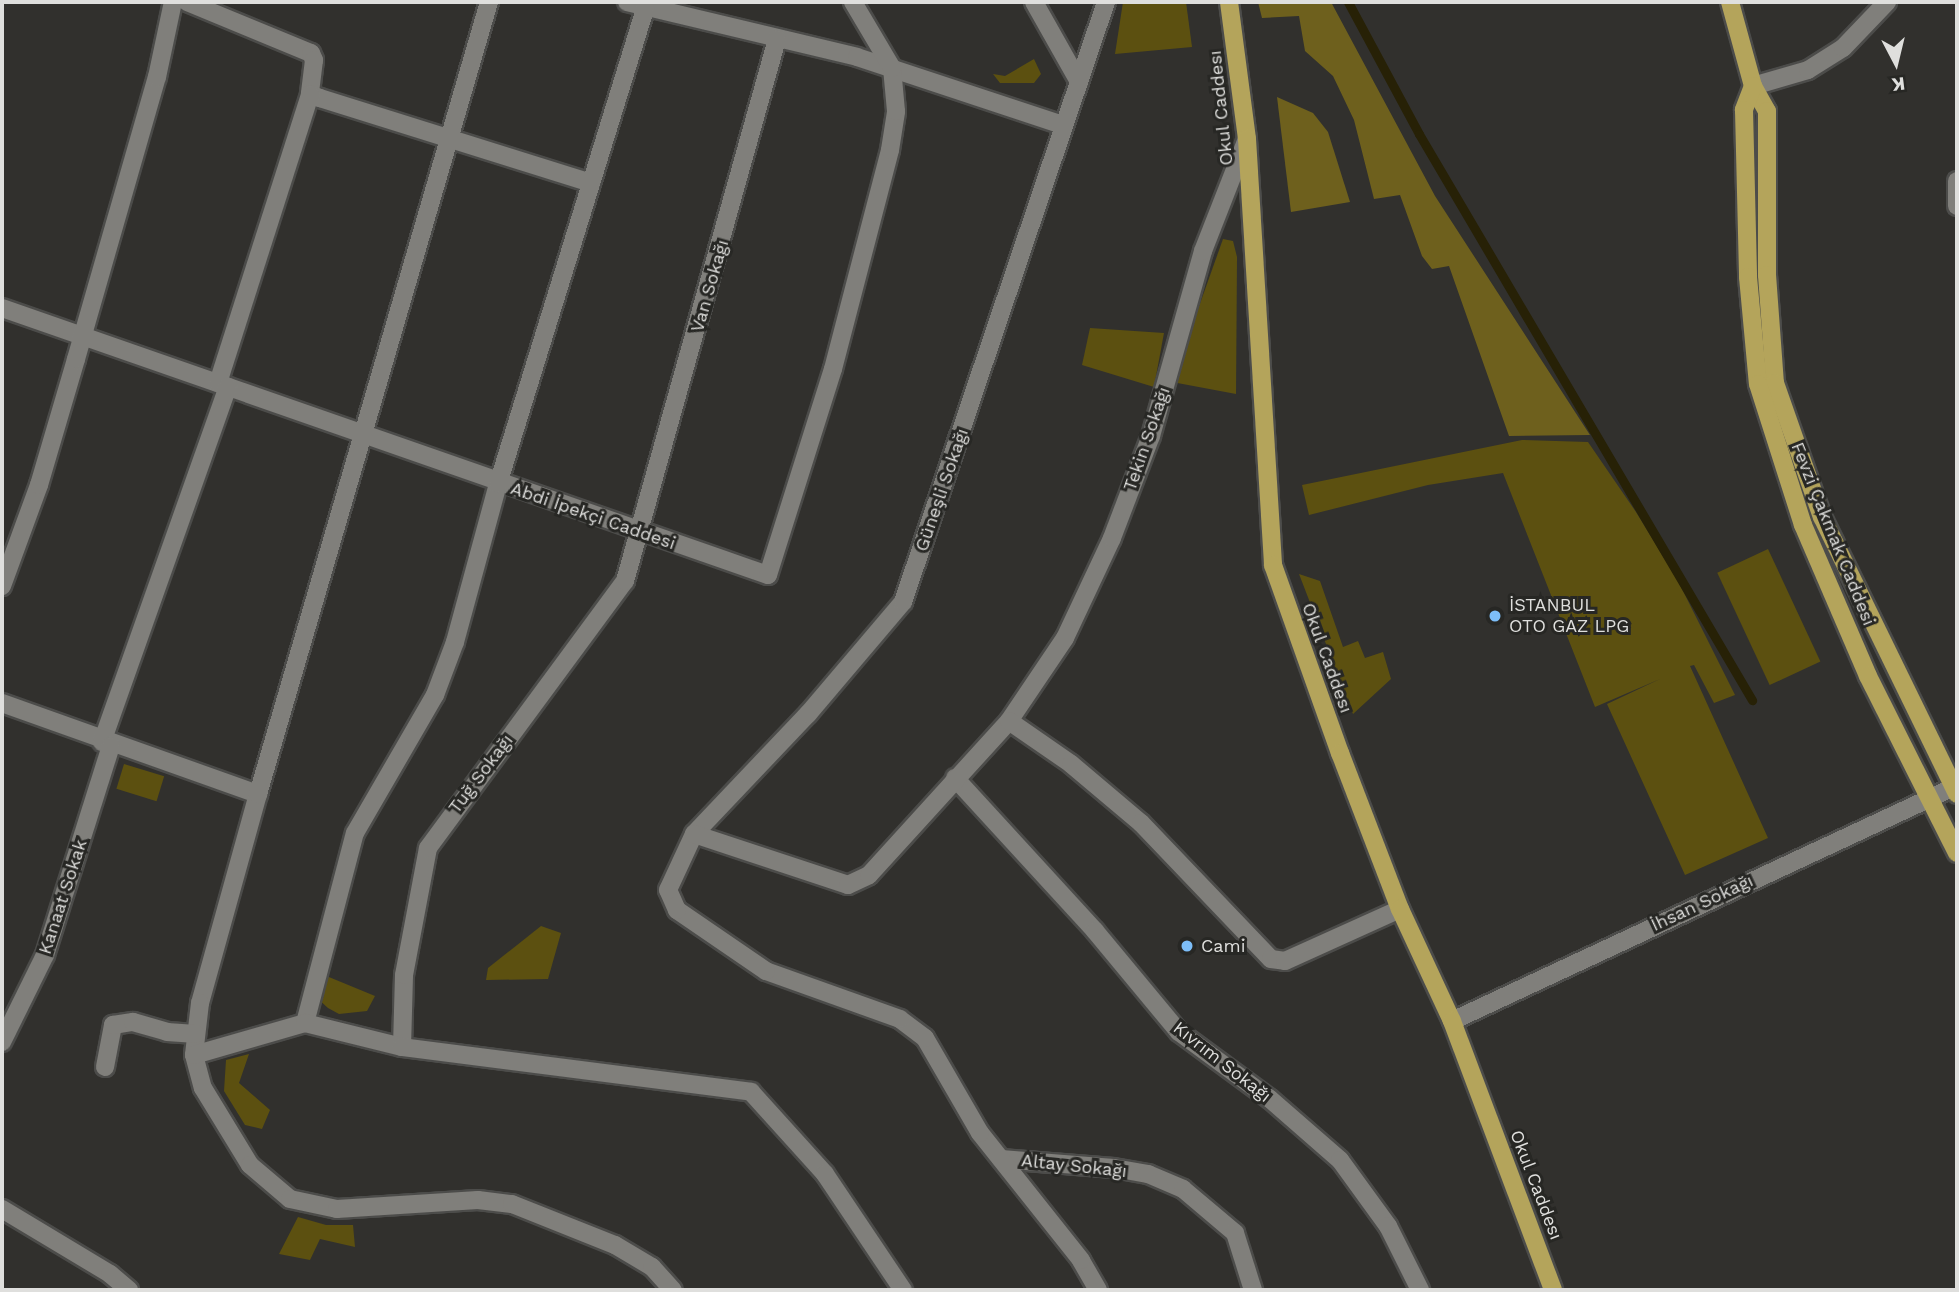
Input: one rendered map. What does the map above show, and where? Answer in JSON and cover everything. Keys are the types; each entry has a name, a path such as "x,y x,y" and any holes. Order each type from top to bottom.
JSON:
{"main road":[{"name":"Okul Caddesı","path":"1229,2 1247,139 1273,565 1303,657 1400,909 1452,1021 1553,1290"},
{"name":"Fevzi Çakmak Caddesi","path":"1730,2 1753,86 1767,111 1767,275 1775,383 1822,517 1955,790"},
{"name":"Fevzi Çakmak Caddesi","path":"1753,86 1744,110 1748,276 1758,384 1803,525 1927,798 1957,853"}],"street":[{"path":"2,586 39,485 157,77 173,2"},
{"name":"Kanaat Sokak","path":"2,1042 45,955 107,744 223,385 310,94 314,60 311,53 187,2"},
{"path":"489,2 366,435 258,794 200,1003 194,1055 203,1088 250,1166 289,1199 337,1209 368,1210 478,1200 512,1203 615,1245 652,1267 673,1290"},
{"path":"627,2 645,9 892,68 1063,125"},
{"path":"853,2 892,68"},
{"path":"1034,2 1079,82"},
{"name":"Güneşli Sokağı","path":"1002,1159 980,1133 925,1038 900,1019 766,971 677,910 667,890 694,834 808,714 903,602 996,336 1063,125 1107,2"},
{"path":"1753,86 1808,70 1843,48 1887,2"},
{"path":"304,1023 360,822 435,695 479,565 498,484 645,9"},
{"name":"Van Sokağı","path":"638,531 777,39"},
{"name":"Abdi İpekçi Caddesi","path":"2,308 498,484 768,575 833,369 890,150 896,111 892,68"},
{"path":"310,94 591,183"},
{"name":"Tekin Sokağı","path":"694,834 848,885 869,874 1009,721 1065,638 1112,538 1151,436 1203,251 1247,139"},
{"path":"1957,181 1957,206"},
{"name":"Tuğ Sokağı","path":"402,1047 404,975 428,848 458,802 612,604 634,556 638,531"},
{"path":"2,703 107,744 258,794"},
{"path":"1009,721 1071,764 1141,823 1271,959 1284,961 1400,909"},
{"name":"Kıvrım Sokağı","path":"955,778 1095,931 1179,1032 1270,1099 1340,1160 1388,1226 1420,1290"},
{"name":"İhsan Sokağı","path":"1452,1021 1927,798 1955,790"},
{"path":"105,1067 113,1025 133,1022 167,1032 196,1034"},
{"path":"194,1055 304,1023 402,1047 751,1092 825,1174 903,1290"},
{"path":"1002,1159 1082,1260 1098,1290"},
{"name":"Altay Sokağı","path":"1002,1159 1114,1168 1149,1174 1183,1189 1235,1233 1253,1290"},
{"path":"2,1209 110,1273 129,1290"}],"shaded area":[{"path":"1123,2 1186,2 1192,47 1115,54"},
{"path":"1258,2 1331,2 1435,196 1590,435 1509,436 1449,266 1432,269 1422,256 1400,195 1374,199 1354,120 1333,76 1305,51 1299,16 1262,18"},
{"path":"1034,59 1041,74 1034,83 1000,83 993,74 1005,76"},
{"path":"1277,97 1313,113 1328,132 1350,202 1291,212"},
{"path":"1223,239 1233,241 1237,257 1236,394 1172,382"},
{"path":"1090,328 1164,333 1154,387 1082,365"},
{"path":"1522,440 1588,442 1636,512 1678,581 1735,695 1714,703 1694,665 1690,666 1768,838 1685,875 1607,704 1660,679 1595,707 1503,473 1428,485 1309,515 1302,485"},
{"path":"1768,549 1820,661 1770,685 1717,573"},
{"path":"1299,574 1320,581 1343,647 1358,641 1365,658 1383,652 1391,679 1353,714"},
{"path":"124,764 164,776 157,801 116,789"},
{"path":"541,926 561,933 548,979 486,980 488,968"},
{"path":"324,975 375,996 367,1011 339,1014 328,1008 318,999"},
{"path":"249,1054 239,1083 270,1110 262,1129 245,1125 224,1091 226,1060"},
{"path":"298,1217 326,1225 353,1225 355,1247 320,1239 310,1260 279,1254"}],"waterway":[{"path":"1348,2 1419,134 1752,700"}],"place":[{"name":"İSTANBUL OTO GAZ LPG","path":"1495,616"},
{"name":"Cami","path":"1187,946"}]}
